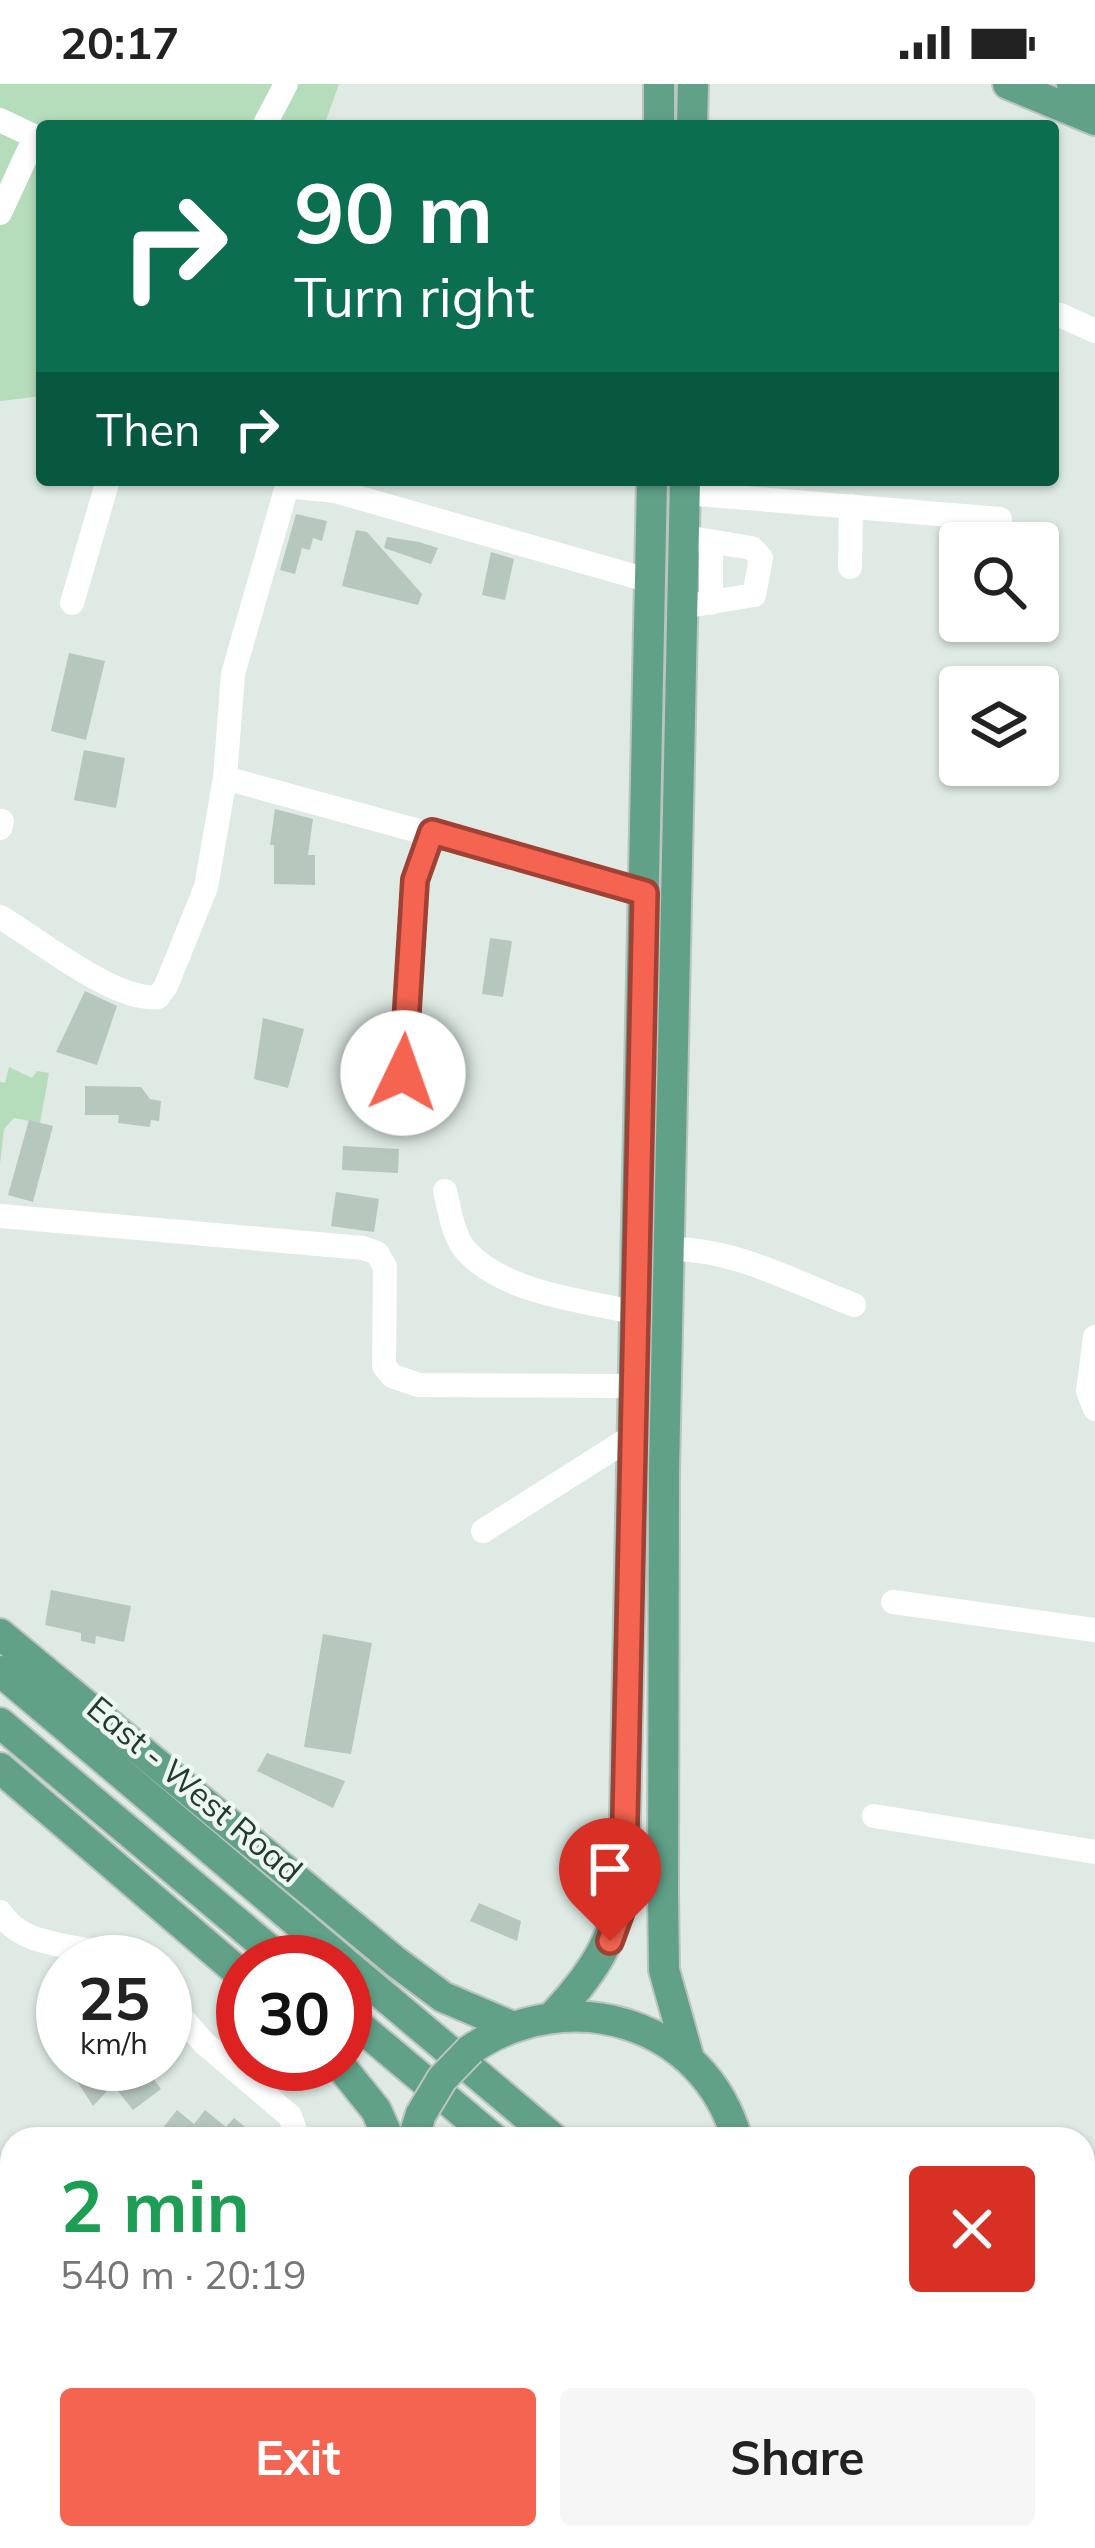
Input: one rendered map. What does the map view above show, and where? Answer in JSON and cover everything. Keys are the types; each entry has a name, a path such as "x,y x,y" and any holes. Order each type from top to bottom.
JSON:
{"main road":[{"path":"659,84 659,120"},
{"path":"692,120 693,84"},
{"path":"1007,84 1095,120"},
{"path":"1072,84 1095,94"},
{"path":"554,2015 610,1941 621,1911 636,1434 652,486"},
{"path":"685,486 697,539 697,605 669,1249 663,1534 664,1970 689,2059"},
{"path":"0,1634 396,1962 442,1997 511,2026"},
{"name":"East - West Road","path":"0,1671 313,1935"},
{"path":"0,1723 252,1935"},
{"path":"0,1768 216,1953"},
{"name":"East - West Road","path":"372,1985 540,2127"},
{"path":"417,2127 442,2079 470,2050 511,2026 554,2015 598,2016 653,2034 689,2059 717,2092 732,2127"},
{"path":"372,2037 480,2127"},
{"path":"361,2091 384,2127"}],"street":[{"path":"267,120 286,84"},
{"path":"0,120 36,137"},
{"path":"0,213 36,144"},
{"path":"1060,315 1095,331"},
{"path":"72,603 106,486"},
{"path":"0,917 118,989 143,999 158,997 206,887 225,778 232,674 287,486 335,491 651,581"},
{"path":"685,486 1000,518"},
{"path":"850,506 850,567"},
{"path":"697,539 752,548 761,558 754,595 697,605"},
{"path":"225,778 645,893"},
{"path":"403,1073 415,880 432,832"},
{"path":"445,1191 454,1228 467,1253 504,1276 638,1313"},
{"path":"0,1216 364,1248 377,1253 385,1267 384,1366 392,1376 419,1385 637,1386"},
{"path":"669,1249 706,1248 854,1305"},
{"path":"1095,1337 1088,1391 1095,1409"},
{"path":"483,1531 636,1434"},
{"path":"892,1602 1095,1630"},
{"path":"874,1816 1095,1852"},
{"path":"0,1912 23,1936 36,1938"},
{"path":"192,2028 290,2116 294,2127"}],"green space":[{"path":"0,84 339,84 326,120 36,120 36,397 0,401"},
{"path":"9,1067 32,1078 37,1071 49,1073 40,1123 14,1118 4,1129 0,1164 0,1082 5,1083"}],"building":[{"path":"296,514 327,521 322,541 313,538 310,550 302,548 295,574 280,570"},
{"path":"356,530 367,532 422,594 418,605 342,586"},
{"path":"387,537 438,548 431,564 384,548"},
{"path":"491,552 514,559 505,600 482,595"},
{"path":"69,653 105,661 86,740 51,731"},
{"path":"84,750 125,758 116,808 74,800"},
{"path":"275,809 313,819 308,855 315,855 315,885 274,884 274,845 270,845"},
{"path":"490,938 512,941 503,997 482,994"},
{"path":"85,991 117,1006 97,1065 56,1052"},
{"path":"263,1018 304,1029 288,1088 254,1079"},
{"path":"85,1086 141,1087 150,1099 161,1101 159,1121 151,1120 150,1127 118,1123 119,1115 85,1115"},
{"path":"29,1120 53,1126 33,1202 8,1195"},
{"path":"343,1146 399,1149 398,1173 342,1170"},
{"path":"336,1192 379,1199 374,1232 331,1226"},
{"path":"51,1590 131,1606 124,1642 96,1636 95,1644 81,1641 81,1633 45,1625"},
{"path":"323,1634 372,1643 351,1754 304,1747"},
{"path":"267,1753 345,1781 333,1808 257,1771"},
{"path":"479,1903 521,1921 517,1941 470,1921"},
{"path":"83,2091 107,2091 93,2106"},
{"path":"118,2091 158,2091 133,2110"},
{"path":"177,2110 194,2124 205,2110 226,2127 164,2127"}],"route":[{"path":"403,1073 415,880 432,832 645,893 624,1864 621,1911 610,1941"}]}
